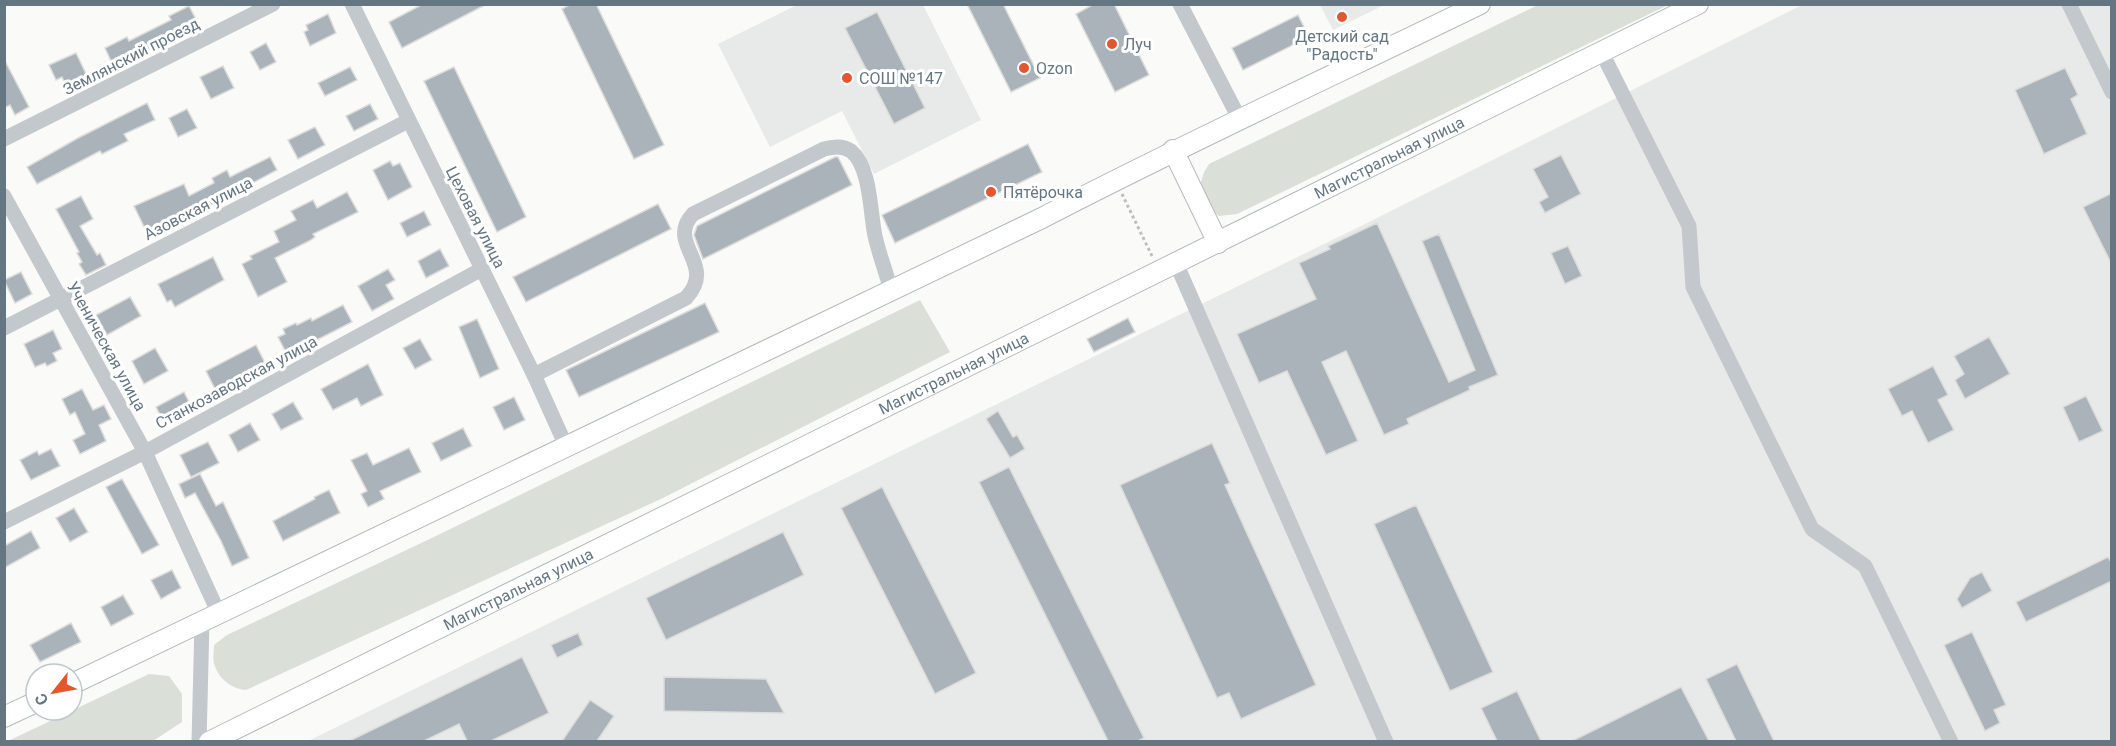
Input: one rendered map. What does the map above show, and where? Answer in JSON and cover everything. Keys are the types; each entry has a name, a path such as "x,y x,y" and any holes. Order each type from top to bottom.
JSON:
{"main road":[{"path":"84,678 1042,218 1173,150 1480,4"},
{"name":"Магистральная улица","path":"209,741 1698,4"},
{"path":"1173,150 1218,243"},
{"path":"4,717 24,708"}],"street":[{"name":"Землянский проезд","path":"4,139 273,4"},
{"name":"Цеховая улица","path":"352,4 534,375 566,446"},
{"path":"1180,4 1240,120"},
{"path":"2069,4 2112,92"},
{"path":"1602,53 1689,226 1693,287 1812,529 1865,566 1951,741"},
{"name":"Азовская улица","path":"4,328 408,121"},
{"path":"534,375 686,298 697,282 697,272 684,233 686,222 693,214 824,148 838,146 846,148 853,152 862,168 867,184 875,236 891,290"},
{"name":"Ученическая улица","path":"4,196 145,452 210,618"},
{"path":"1168,267 1386,741"},
{"name":"Станкозаводская улица","path":"4,522 145,452 482,269"},
{"path":"199,741 210,618"}],"path":[{"path":"1115,180 1168,267"}],"shaded area":[{"name":"СОШ №147","path":"797,5 923,5 981,120 874,174 842,111 770,147 718,44"},
{"name":"Детский сад \"Радость\"","path":"1320,5 1384,5 1333,30"},
{"path":"1538,5 1668,5 1237,214 1219,216 1203,199 1202,179 1209,164"},
{"path":"1802,5 2111,5 2111,741 306,742 1367,223"},
{"path":"920,300 950,352 663,498 246,690 231,685 217,671 214,661 214,645 227,635"},
{"path":"149,674 169,676 182,694 182,722 153,741 8,741 48,722 84,722 84,705"}],"building":[{"path":"423,4 487,4 402,48 389,22"},
{"path":"571,4 596,4 664,145 634,159 562,9"},
{"path":"967,4 1003,4 1040,78 1011,92"},
{"name":"Луч","path":"1094,4 1114,4 1149,75 1115,92 1076,14"},
{"path":"189,6 199,25 137,56 139,60 128,66 122,55 111,61 105,48 127,37 129,41 171,20 169,16"},
{"path":"877,12 925,108 894,124 845,28"},
{"path":"328,14 336,33 310,46 304,32 308,30 306,25"},
{"path":"1298,15 1309,37 1243,70 1232,48"},
{"path":"266,43 276,62 260,70 250,52"},
{"path":"76,53 91,84 70,95 62,77 56,80 49,65"},
{"path":"4,59 29,107 15,115 10,105 4,108"},
{"path":"223,66 234,88 211,99 200,77"},
{"path":"350,67 357,80 325,96 318,83"},
{"path":"454,67 526,217 497,232 424,81"},
{"path":"2065,68 2078,95 2071,99 2087,134 2044,154 2015,90"},
{"path":"147,103 155,120 124,134 128,141 102,154 100,151 37,184 27,167"},
{"path":"370,104 378,119 354,131 346,116"},
{"path":"187,109 197,128 178,137 169,118"},
{"path":"315,127 325,145 298,159 288,140"},
{"path":"1028,144 1042,172 895,243 882,215"},
{"path":"1561,155 1581,194 1545,213 1539,202 1548,197 1533,169"},
{"path":"270,157 277,170 198,212 148,235 134,206 184,184 189,196 214,183 212,178 227,170 230,177"},
{"path":"838,157 852,185 703,259 694,235 697,226"},
{"path":"390,161 393,166 400,163 412,187 388,200 373,170"},
{"path":"347,192 358,212 313,234 315,237 309,241 275,258 287,282 258,297 242,264 252,259 250,256 279,242 274,231 296,220 291,211 313,200 317,208"},
{"path":"2112,193 2112,265 2083,207"},
{"path":"81,196 93,219 80,226 97,255 100,253 106,265 86,275 79,264 82,262 77,253 79,252 56,209"},
{"path":"658,204 671,229 526,302 513,277"},
{"path":"424,211 431,225 407,237 400,223"},
{"path":"1377,223 1449,382 1475,370 1422,241 1439,234 1498,375 1469,387 1470,390 1407,419 1409,424 1384,435 1346,351 1322,362 1358,441 1326,455 1287,371 1259,383 1237,334 1316,299 1299,263 1330,249 1328,246"},
{"path":"1568,246 1582,276 1565,284 1551,253"},
{"path":"440,249 449,266 426,278 418,261"},
{"path":"213,257 224,280 175,307 171,300 167,302 158,284"},
{"path":"388,269 395,280 386,285 394,299 372,311 358,286"},
{"path":"21,272 32,294 15,303 4,280"},
{"path":"130,297 141,316 107,335 96,315"},
{"path":"705,303 719,332 579,397 566,370"},
{"path":"343,305 352,322 299,349 302,354 290,360 278,337 285,334 283,329 311,318 312,321"},
{"path":"1128,318 1135,332 1094,352 1087,339"},
{"path":"477,319 499,369 480,378 459,327"},
{"path":"53,330 62,349 53,353 57,361 47,366 45,363 35,367 24,344"},
{"path":"1989,337 2010,374 1965,399 1955,380 1964,374 1954,356"},
{"path":"420,339 432,360 415,369 403,348"},
{"path":"256,345 266,365 216,391 206,371"},
{"path":"155,348 168,371 144,384 132,361"},
{"path":"368,364 383,395 361,406 357,398 333,410 321,389"},
{"path":"1933,366 1948,395 1938,400 1954,430 1928,443 1912,411 1902,416 1888,389"},
{"path":"82,389 93,410 104,405 111,419 99,425 106,441 80,454 73,440 85,434 75,412 70,415 62,399"},
{"path":"184,392 190,404 162,419 156,407"},
{"path":"2086,396 2103,431 2079,442 2063,407"},
{"path":"514,397 525,420 504,430 493,407"},
{"path":"293,402 303,419 281,430 272,414"},
{"path":"998,411 1013,437 1017,435 1025,449 1010,458 986,419"},
{"path":"250,423 260,440 238,452 229,435"},
{"path":"463,428 472,446 441,461 432,443"},
{"path":"208,442 219,463 191,477 180,455"},
{"path":"1212,443 1230,483 1225,485 1316,685 1241,719 1229,693 1217,698 1120,485"},
{"path":"409,448 421,472 380,491 384,499 368,507 361,494 367,491 351,460 367,453 373,465"},
{"path":"51,449 60,466 31,480 20,460 37,451 39,455"},
{"path":"1009,467 1144,738 1138,741 1108,741 979,482"},
{"path":"200,474 216,506 223,502 249,558 232,566 195,493 185,498 179,484"},
{"path":"122,479 159,545 142,554 106,487"},
{"path":"882,487 976,673 935,694 841,508"},
{"path":"329,490 340,513 283,541 273,521"},
{"path":"1416,505 1493,672 1450,691 1374,524"},
{"path":"74,508 88,532 70,542 56,518"},
{"path":"31,531 40,548 4,568 4,546"},
{"path":"783,532 804,575 666,640 646,598"},
{"path":"2108,557 2112,564 2112,581 2026,622 2016,602"},
{"path":"172,570 181,588 161,599 151,580"},
{"path":"1982,572 1992,591 1962,608 1957,599 1970,578"},
{"path":"123,595 134,614 111,626 101,607"},
{"path":"71,623 81,642 40,662 30,645"},
{"path":"1972,632 2006,705 1994,710 2000,723 1985,731 1944,645"},
{"path":"578,633 583,645 557,658 551,645"},
{"path":"522,657 549,713 491,741 467,741 459,724 424,741 349,741"},
{"path":"1737,664 1774,741 1736,741 1706,679"},
{"path":"664,677 766,679 784,713 664,711"},
{"path":"1681,687 1709,741 1572,741"},
{"path":"1517,691 1541,741 1497,741 1481,708"},
{"path":"590,700 614,716 597,741 562,741"}],"place":[{"name":"Детский сад \"Радость\"","path":"1342,17"},
{"name":"Луч","path":"1112,44"},
{"name":"Ozon","path":"1024,68"},
{"name":"СОШ №147","path":"847,78"},
{"name":"Пятёрочка","path":"991,192"}]}
